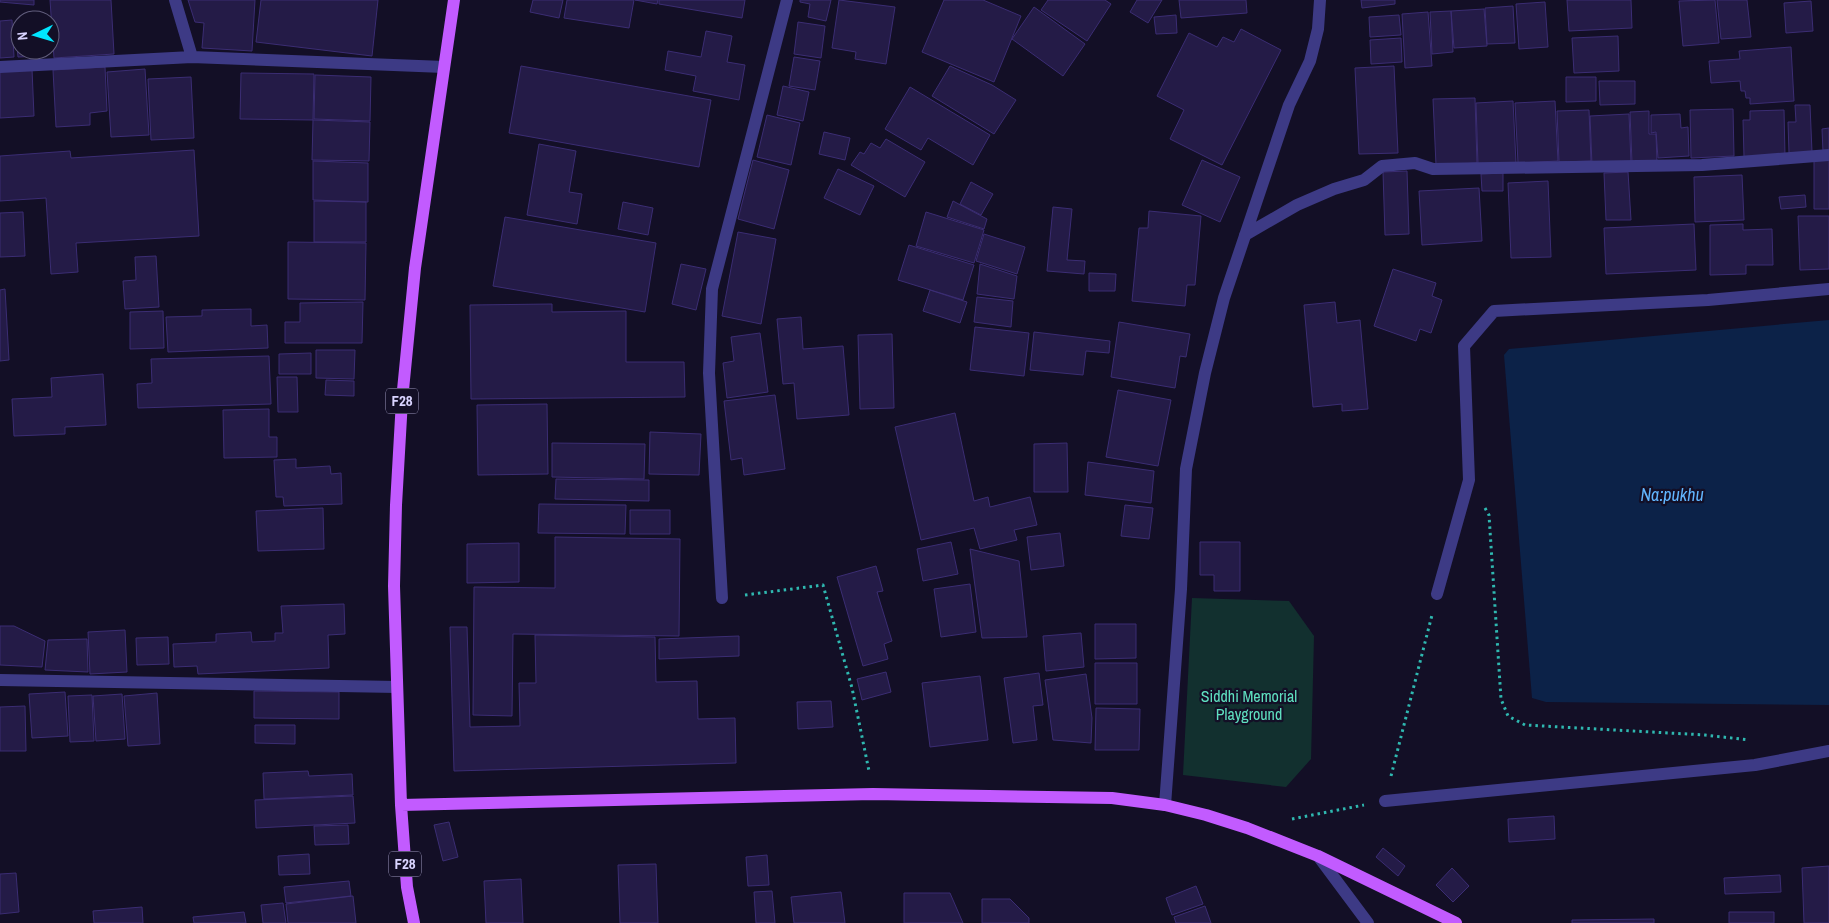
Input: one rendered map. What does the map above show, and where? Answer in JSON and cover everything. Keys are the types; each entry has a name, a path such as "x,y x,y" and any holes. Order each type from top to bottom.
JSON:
{"main road":[{"name":"F28","path":"414,923 407,887 401,805 394,586 396,505 402,400 415,268 454,0"},
{"path":"401,805 873,794 1112,798 1165,805 1247,828 1318,856 1456,923"}],"street":[{"path":"174,0 192,57"},
{"path":"722,598 709,373 712,289 786,0"},
{"path":"1165,805 1181,589 1186,469 1205,373 1224,298 1289,105 1310,61 1318,29 1320,0"},
{"path":"0,66 192,57 444,67"},
{"path":"1246,235 1297,206 1334,189 1364,180 1382,166 1415,163 1433,169 1557,168 1702,164 1829,155"},
{"path":"1437,594 1469,480 1464,346 1494,311 1708,300 1829,289"},
{"path":"0,680 397,687"},
{"path":"1385,801 1755,765 1829,751"},
{"path":"1318,856 1368,923"}],"path":[{"path":"1469,480 1489,515 1501,699 1508,716 1525,725 1705,735 1753,740"},
{"path":"722,598 824,585 852,688 873,794"},
{"path":"1247,828 1385,801 1437,594"}],"green space":[{"name":"Siddhi Memorial Playground","path":"1192,598 1289,601 1314,636 1311,759 1286,787 1183,775"}],"water":[{"name":"Na:pukhu","path":"1829,320 1829,705 1546,702 1532,698 1504,355 1509,349"}],"building":[{"path":"0,0 34,0 34,5 0,2"},
{"path":"50,0 111,0 114,54 60,58 60,10 51,10"},
{"path":"188,0 255,0 252,51 202,48 204,23 195,22"},
{"path":"261,0 378,0 372,56 256,42"},
{"path":"533,0 563,0 559,18 530,12"},
{"path":"567,0 634,0 629,28 564,18"},
{"path":"635,0 658,0 657,4"},
{"path":"659,0 745,0 742,18 659,4"},
{"path":"800,0 831,0 826,21 808,17 810,4 800,2"},
{"path":"839,0 895,7 886,64 855,59 856,52 832,48"},
{"path":"944,0 983,0 1021,16 994,82 922,52"},
{"path":"1048,0 1105,0 1111,4 1087,41 1041,10"},
{"path":"1137,0 1162,0 1148,23 1130,12"},
{"path":"1179,0 1246,0 1247,13 1181,18"},
{"path":"1361,0 1395,0 1395,4 1362,8"},
{"path":"1567,0 1631,0 1632,28 1569,31"},
{"path":"1715,0 1719,43 1683,46 1679,1"},
{"path":"1717,0 1747,0 1751,37 1721,39"},
{"path":"1811,1 1813,31 1786,33 1784,3"},
{"path":"1545,2 1548,47 1519,49 1516,4"},
{"path":"1513,6 1515,43 1487,44 1485,8"},
{"path":"1034,7 1085,44 1063,76 1012,39"},
{"path":"1484,9 1487,46 1454,48 1451,11"},
{"path":"1451,11 1453,52 1432,54 1430,12"},
{"path":"1428,12 1432,66 1405,68 1402,14"},
{"path":"1176,15 1177,33 1156,34 1154,17"},
{"path":"1399,15 1401,35 1370,37 1369,17"},
{"path":"10,20 10,57 0,58 0,21"},
{"path":"798,22 825,26 821,58 794,54"},
{"path":"1241,29 1281,50 1222,165 1170,139 1184,110 1157,96 1189,33 1217,47 1223,37 1234,42"},
{"path":"706,31 732,36 727,62 745,65 739,100 693,91 696,76 665,70 668,51 701,57"},
{"path":"1618,36 1619,71 1574,73 1572,38"},
{"path":"1401,38 1402,62 1371,64 1370,40"},
{"path":"1791,47 1794,101 1750,104 1750,98 1746,98 1745,91 1741,91 1740,81 1711,83 1709,61 1740,59 1739,51"},
{"path":"794,57 820,61 815,90 789,86"},
{"path":"521,66 711,100 699,167 509,133"},
{"path":"950,66 992,85 1016,100 994,134 932,96"},
{"path":"1394,66 1398,153 1359,154 1355,68"},
{"path":"105,67 107,111 90,113 90,125 56,127 53,70"},
{"path":"32,69 34,116 0,118 0,71"},
{"path":"145,69 149,135 111,137 107,72"},
{"path":"241,73 314,74 313,120 240,119"},
{"path":"315,75 371,77 370,121 314,119"},
{"path":"191,77 194,138 151,140 148,79"},
{"path":"1566,77 1596,77 1596,101 1566,102"},
{"path":"1599,81 1635,81 1635,104 1600,105"},
{"path":"783,86 809,92 803,121 777,115"},
{"path":"910,87 990,135 973,165 928,138 921,150 885,129"},
{"path":"1475,98 1477,163 1436,165 1433,99"},
{"path":"1513,101 1516,163 1478,165 1476,103"},
{"path":"1555,101 1558,161 1518,163 1515,103"},
{"path":"1795,105 1810,105 1812,152 1789,153 1788,122 1796,122"},
{"path":"1733,109 1734,156 1691,158 1690,110"},
{"path":"1589,110 1591,161 1559,162 1557,111"},
{"path":"1784,110 1785,156 1744,157 1743,120 1750,120 1750,111"},
{"path":"1649,111 1649,134 1656,134 1657,162 1632,163 1630,112"},
{"path":"1629,114 1631,163 1592,165 1590,116"},
{"path":"1680,114 1681,128 1688,127 1689,156 1658,158 1656,132 1651,133 1651,115"},
{"path":"767,115 800,123 791,165 757,157"},
{"path":"313,120 370,122 369,161 312,160"},
{"path":"1829,128 1829,151 1823,152 1822,129"},
{"path":"824,132 850,138 845,160 819,154"},
{"path":"886,139 925,162 905,197 851,165 860,152 864,154 871,143 880,148"},
{"path":"539,144 576,151 569,192 582,194 577,224 527,215"},
{"path":"194,150 199,236 76,243 78,272 51,274 46,198 0,201 0,156 70,151 71,158"},
{"path":"1814,158 1829,158 1829,209 1814,209"},
{"path":"753,160 789,170 774,229 738,219"},
{"path":"1202,160 1240,177 1220,222 1182,205"},
{"path":"313,161 368,163 368,202 313,200"},
{"path":"838,169 874,186 860,215 824,198"},
{"path":"1407,171 1409,234 1385,235 1383,172"},
{"path":"1628,172 1631,220 1606,220 1604,173"},
{"path":"1503,173 1503,191 1482,191 1481,174"},
{"path":"1742,175 1744,220 1695,222 1694,177"},
{"path":"1548,181 1551,257 1511,258 1508,183"},
{"path":"971,182 993,194 981,215 960,204"},
{"path":"1479,188 1482,241 1422,245 1419,191"},
{"path":"1805,195 1806,207 1781,209 1779,197"},
{"path":"314,201 366,202 366,242 314,242"},
{"path":"953,201 987,219 984,229 947,217"},
{"path":"623,202 653,208 648,235 618,229"},
{"path":"1053,207 1072,209 1067,260 1085,261 1084,274 1047,271"},
{"path":"1149,211 1201,216 1195,285 1187,285 1185,306 1132,301 1139,228 1148,228"},
{"path":"23,212 25,256 0,257 0,213"},
{"path":"926,212 984,230 974,263 916,246"},
{"path":"1798,216 1829,216 1829,269 1800,270"},
{"path":"505,217 656,243 645,312 493,286"},
{"path":"1694,224 1696,270 1606,274 1604,228"},
{"path":"1743,224 1743,230 1772,229 1773,265 1746,265 1746,274 1710,275 1710,225"},
{"path":"738,232 776,239 761,324 722,316"},
{"path":"984,234 1025,247 1017,274 976,261"},
{"path":"288,242 366,243 365,300 288,299"},
{"path":"909,245 974,265 963,300 898,280"},
{"path":"156,256 159,307 125,309 123,281 136,280 135,257"},
{"path":"681,264 706,269 696,310 672,304"},
{"path":"980,264 1017,276 1014,299 977,294"},
{"path":"1393,269 1436,283 1432,296 1442,300 1431,333 1420,329 1416,341 1374,326"},
{"path":"1089,273 1116,274 1115,291 1089,291"},
{"path":"5,289 9,360 0,361 0,290"},
{"path":"930,290 967,302 960,323 923,311"},
{"path":"977,297 1013,301 1011,327 974,322"},
{"path":"363,302 362,343 285,343 285,322 300,322 300,303"},
{"path":"1335,302 1337,323 1360,320 1368,409 1342,411 1342,404 1313,407 1304,305"},
{"path":"552,304 552,312 626,311 626,362 684,362 685,397 471,399 470,305"},
{"path":"251,309 251,326 267,325 268,348 168,352 166,317 202,316 202,310"},
{"path":"163,311 164,348 130,349 130,312"},
{"path":"801,317 803,349 843,346 849,415 797,419 794,383 783,384 777,319"},
{"path":"1119,322 1190,334 1186,357 1180,356 1175,388 1111,377"},
{"path":"975,327 1029,333 1024,376 970,370"},
{"path":"1034,332 1110,341 1109,353 1086,351 1083,375 1030,370"},
{"path":"760,333 768,392 727,398 723,363 734,361 731,337"},
{"path":"892,334 894,408 860,409 858,335"},
{"path":"316,350 355,350 354,379 316,378"},
{"path":"311,353 311,374 279,374 279,354"},
{"path":"269,356 271,404 138,408 137,384 152,383 151,359"},
{"path":"103,374 106,425 65,427 65,434 14,436 12,399 52,397 51,378"},
{"path":"277,377 297,377 298,412 278,412"},
{"path":"326,380 354,381 354,396 325,395"},
{"path":"1118,390 1171,400 1158,466 1106,457"},
{"path":"775,395 785,469 744,475 742,458 731,460 724,401"},
{"path":"547,404 548,474 478,475 477,405"},
{"path":"269,409 269,437 277,437 277,457 224,458 223,410"},
{"path":"955,413 974,501 988,497 990,507 1030,497 1037,525 1014,530 1017,540 980,549 974,528 921,540 895,427"},
{"path":"650,432 701,434 699,475 649,474"},
{"path":"552,443 645,444 644,479 552,477"},
{"path":"1067,443 1068,492 1034,492 1034,444"},
{"path":"296,459 296,468 330,466 331,474 341,473 342,504 284,506 283,497 276,497 274,460"},
{"path":"1088,462 1154,471 1151,503 1085,495"},
{"path":"556,479 649,480 649,501 555,499"},
{"path":"539,504 626,505 625,534 538,533"},
{"path":"1125,505 1153,508 1149,539 1121,536"},
{"path":"323,508 324,549 258,551 256,511"},
{"path":"630,510 670,510 670,534 630,534"},
{"path":"1060,533 1064,566 1031,570 1027,537"},
{"path":"555,537 680,539 679,636 513,634 512,716 473,715 474,587 555,588"},
{"path":"951,542 958,574 923,581 917,549"},
{"path":"1200,542 1240,542 1240,591 1214,591 1214,575 1200,575"},
{"path":"519,543 519,582 467,583 467,544"},
{"path":"970,549 1019,561 1027,637 982,638"},
{"path":"876,566 883,591 877,592 892,641 884,644 888,659 863,666 837,577"},
{"path":"970,584 976,632 941,637 934,589"},
{"path":"344,604 345,634 328,635 329,668 198,674 197,666 174,667 173,644 216,642 216,634 251,632 252,642 275,641 275,633 283,633 281,606"},
{"path":"1095,624 1136,624 1136,658 1095,659"},
{"path":"0,626 14,626 45,641 42,667 0,665"},
{"path":"450,627 467,627 470,727 520,726 519,683 536,683 535,635 655,637 656,682 697,681 698,719 735,718 736,763 454,771"},
{"path":"125,630 127,672 90,674 88,632"},
{"path":"1081,633 1084,667 1046,671 1043,636"},
{"path":"739,636 739,656 659,659 659,639"},
{"path":"168,637 169,664 137,665 136,638"},
{"path":"87,639 88,672 45,670 48,640"},
{"path":"1095,663 1137,663 1137,704 1095,704"},
{"path":"886,672 891,692 862,700 857,679"},
{"path":"1039,673 1043,705 1033,706 1037,740 1013,743 1004,678"},
{"path":"1086,674 1092,718 1091,743 1053,740 1045,680"},
{"path":"980,676 988,740 930,747 922,683"},
{"path":"254,691 339,692 339,719 254,718"},
{"path":"65,692 68,736 32,738 29,694"},
{"path":"157,693 160,744 128,746 124,696"},
{"path":"122,694 125,739 96,741 93,696"},
{"path":"92,695 94,741 70,742 68,696"},
{"path":"831,701 833,727 798,729 797,702"},
{"path":"25,706 26,751 0,751 0,707"},
{"path":"1096,708 1140,709 1139,750 1095,750"},
{"path":"255,725 295,725 295,744 255,743"},
{"path":"308,771 309,776 352,774 353,795 264,799 263,773"},
{"path":"353,796 355,823 256,828 255,800"},
{"path":"1554,816 1555,839 1509,842 1508,819"},
{"path":"449,822 458,857 443,861 434,825"},
{"path":"348,825 349,844 315,845 314,826"},
{"path":"1383,848 1405,866 1398,876 1376,857"},
{"path":"309,854 310,874 279,875 278,856"},
{"path":"767,855 769,885 748,886 746,857"},
{"path":"656,864 658,923 620,923 618,865"},
{"path":"1829,866 1829,923 1804,923 1802,868"},
{"path":"1452,868 1469,886 1453,902 1436,885"},
{"path":"16,873 19,912 0,914 0,874"},
{"path":"1780,875 1781,892 1725,894 1724,878"},
{"path":"521,879 523,923 486,923 484,881"},
{"path":"349,881 351,896 286,903 284,887"},
{"path":"1196,886 1203,904 1172,915 1166,898"},
{"path":"772,891 775,923 756,923 754,892"},
{"path":"841,892 845,923 794,923 791,897"},
{"path":"904,893 950,893 963,923 904,923"},
{"path":"353,896 356,923 288,923 286,904"},
{"path":"982,899 1010,899 1029,918 1029,923 982,923"},
{"path":"283,903 286,923 263,923 261,905"},
{"path":"1205,906 1211,923 1176,923 1174,917"},
{"path":"142,907 143,923 94,923 93,911"},
{"path":"244,912 246,923 194,923 193,917"},
{"path":"1729,912 1774,912 1774,923 1729,923"},
{"path":"1654,919 1654,923 1572,923 1572,920"}]}
